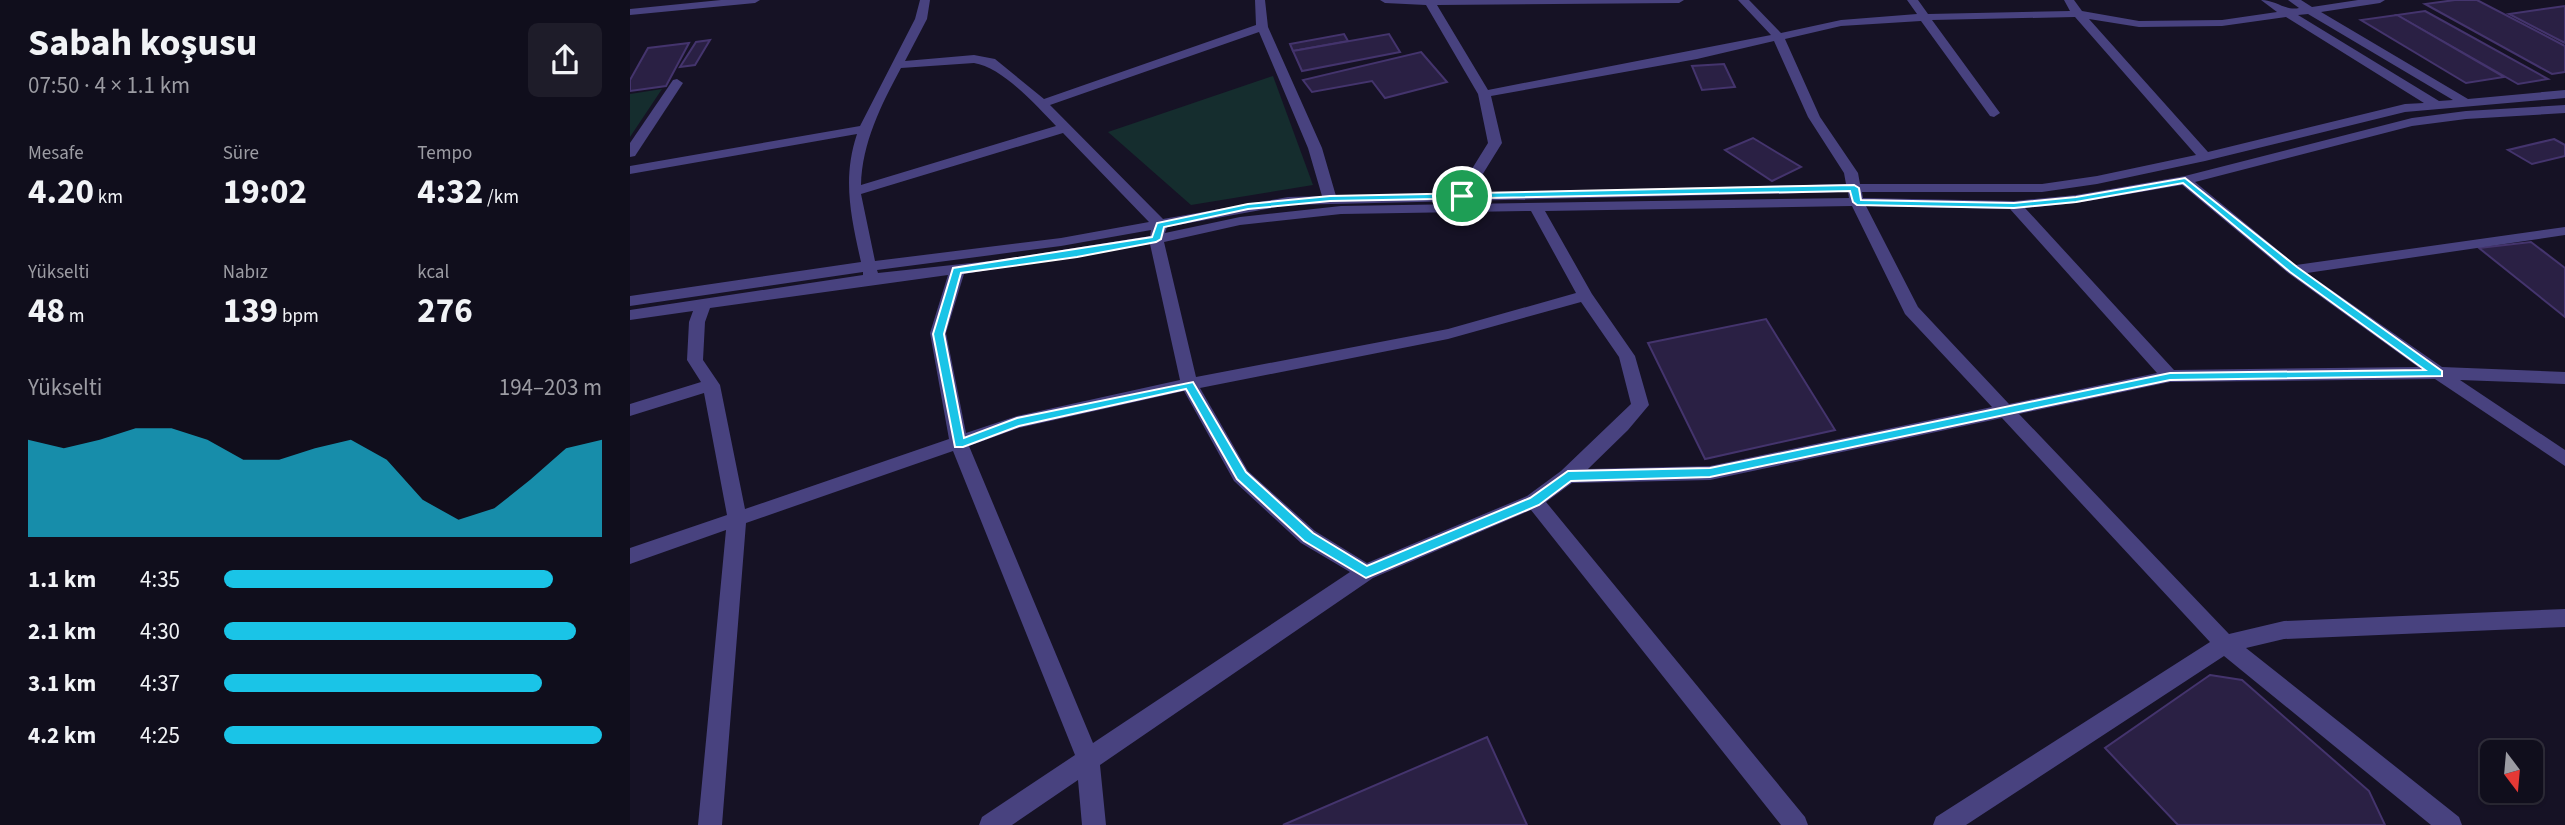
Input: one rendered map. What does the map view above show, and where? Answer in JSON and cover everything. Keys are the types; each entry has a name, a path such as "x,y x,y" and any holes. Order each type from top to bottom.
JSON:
{"street":[{"path":"630,12 755,0"},
{"path":"870,272 854,192 855,158 865,129 921,19 925,0"},
{"path":"1260,0 1262,27 1315,148 1330,198"},
{"path":"1385,0 1679,0"},
{"path":"1743,0 1777,35 1814,117 1851,173 1856,195 1911,310 2225,644 2450,825"},
{"path":"1912,0 1994,113"},
{"path":"2069,0 2078,14 2205,157"},
{"path":"2266,0 2435,104"},
{"path":"2293,0 2463,101"},
{"path":"1484,94 1697,55 1840,23 1884,18 2078,14 2152,24 2222,23 2379,0"},
{"path":"1430,2 1484,94 1495,143 1462,196"},
{"path":"1042,104 1262,27"},
{"path":"899,65 974,60 991,62 1042,104 1158,232 1189,384 1241,476 1308,537 1366,572"},
{"path":"630,153 677,83"},
{"path":"630,315 989,253 1306,212 1536,208 2042,188 2098,180 2205,157 2357,118 2435,104 2565,94"},
{"path":"630,301 870,272 957,270 1077,254 1248,207 1330,198 1856,195 2014,205 2076,199 2185,180 2413,122 2466,115 2565,109"},
{"path":"854,192 1064,128"},
{"path":"630,170 865,129"},
{"path":"2185,180 2294,270 2438,373 2565,459"},
{"path":"2014,205 2170,376"},
{"path":"991,825 1366,572 1534,501 1568,476 1640,405 1627,356 1586,296 1536,208"},
{"path":"2294,270 2565,231"},
{"path":"957,270 938,334 959,444 1088,760 1094,825"},
{"path":"630,556 1017,422 1189,384 1448,334 1586,296"},
{"path":"704,304 697,322 695,359 711,385 737,520 710,825"},
{"path":"1568,476 1710,473 2170,376 2438,373 2565,378"},
{"path":"630,410 711,385"},
{"path":"1534,501 1796,825"},
{"path":"1945,825 2225,644 2284,629 2565,618"}],"green space":[{"path":"1273,76 1313,185 1191,205 1108,132"},
{"path":"662,89 630,137 630,94"}],"building":[{"path":"2477,0 2565,46 2565,72 2552,74 2425,4"},
{"path":"2565,6 2565,43 2509,14"},
{"path":"2425,11 2548,79 2518,84 2397,15"},
{"path":"2397,15 2504,77 2466,83 2361,20"},
{"path":"1344,34 1348,41 1293,51 1290,44"},
{"path":"1389,34 1400,52 1302,71 1293,51"},
{"path":"710,40 695,65 680,67 696,42"},
{"path":"689,43 666,86 630,91 630,80 648,48"},
{"path":"1421,52 1447,82 1385,98 1372,81 1312,92 1303,80"},
{"path":"1724,64 1735,87 1702,90 1692,66"},
{"path":"1753,138 1801,167 1772,181 1725,150"},
{"path":"2554,139 2565,145 2565,156 2532,164 2508,150"},
{"path":"2531,242 2565,268 2565,317 2479,248"},
{"path":"1766,319 1835,430 1705,459 1648,343"},
{"path":"2210,675 2242,680 2369,791 2385,825 2178,825 2105,748"},
{"path":"1487,737 1527,825 1283,825"}],"route":[{"path":"2185,180 2294,270 2438,373 2170,376 1710,473 1568,476 1534,501 1366,572 1308,537 1241,476 1189,384 1017,422 959,444 938,334 957,270 1077,254 1156,239 1160,225 1288,201 1462,196 1854,188 1857,202 2014,205 2076,199 2185,180"}]}
